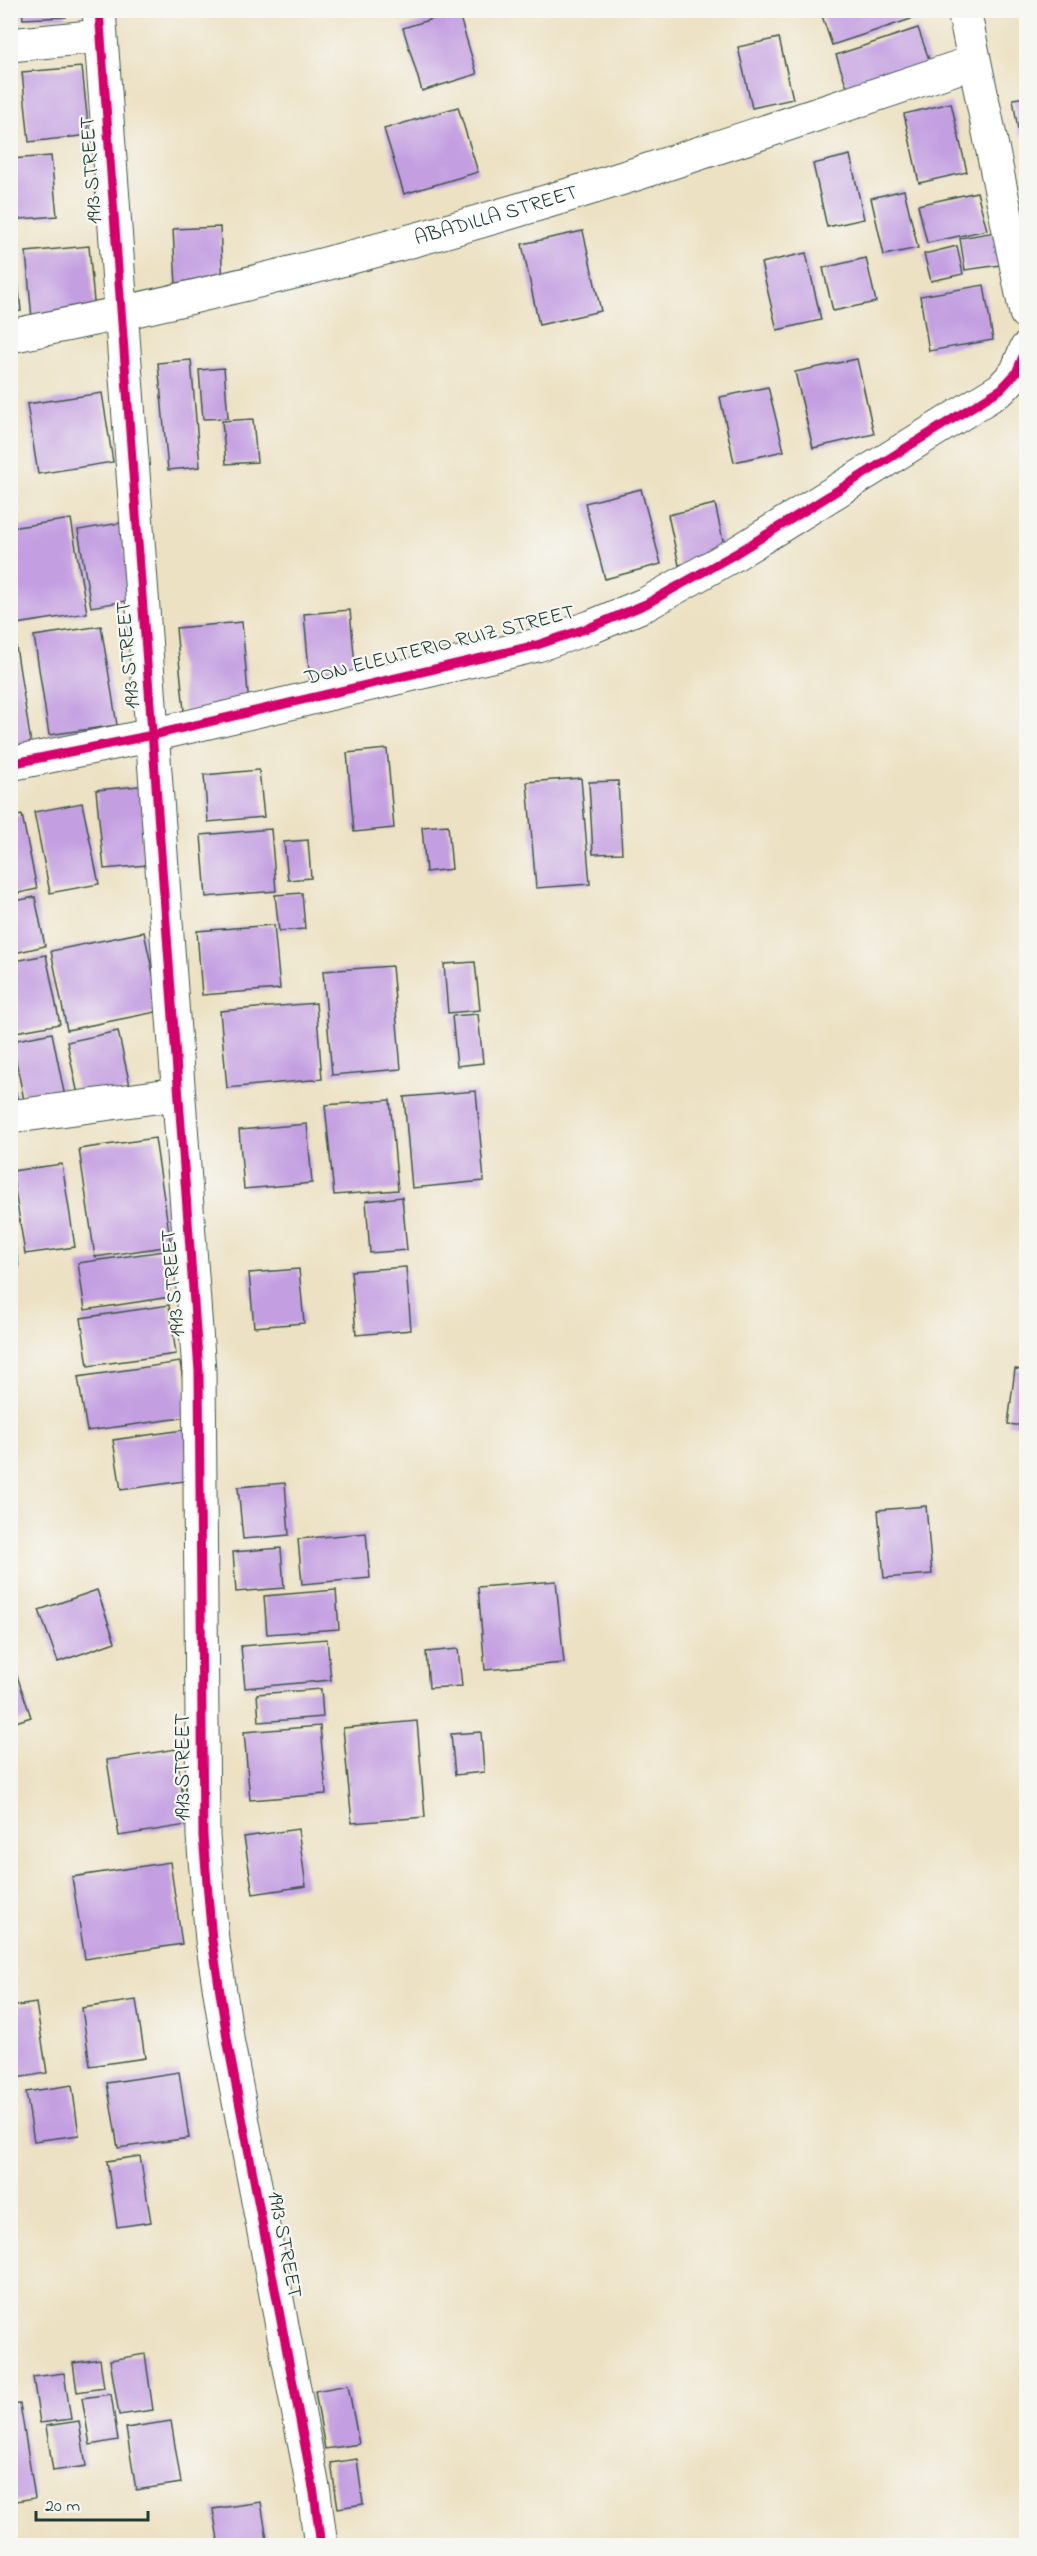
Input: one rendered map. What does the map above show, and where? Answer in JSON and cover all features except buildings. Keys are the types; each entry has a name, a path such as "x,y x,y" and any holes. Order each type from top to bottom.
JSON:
{"street":[{"path":"964,10 1026,313"},
{"path":"10,45 99,23"},
{"name":"1913 STREET","path":"99,23 199,1371 203,1836 212,1940 228,2044 314,2493 321,2546"},
{"name":"ABADILLA STREET","path":"10,336 120,315 367,253 638,174 974,62"},
{"name":"DON ELEUTERIO RUIZ STREET","path":"10,764 153,735 537,645 591,627 646,604 735,554 1001,389 1016,373 1026,349"},
{"path":"10,1117 177,1094"}],"cycle path":[{"path":"99,10 199,1371 203,1836 212,1940 228,2044 314,2493 321,2546"},
{"path":"10,764 153,735 537,645 591,627 646,604 735,554 1001,389 1016,373 1026,349"}]}
